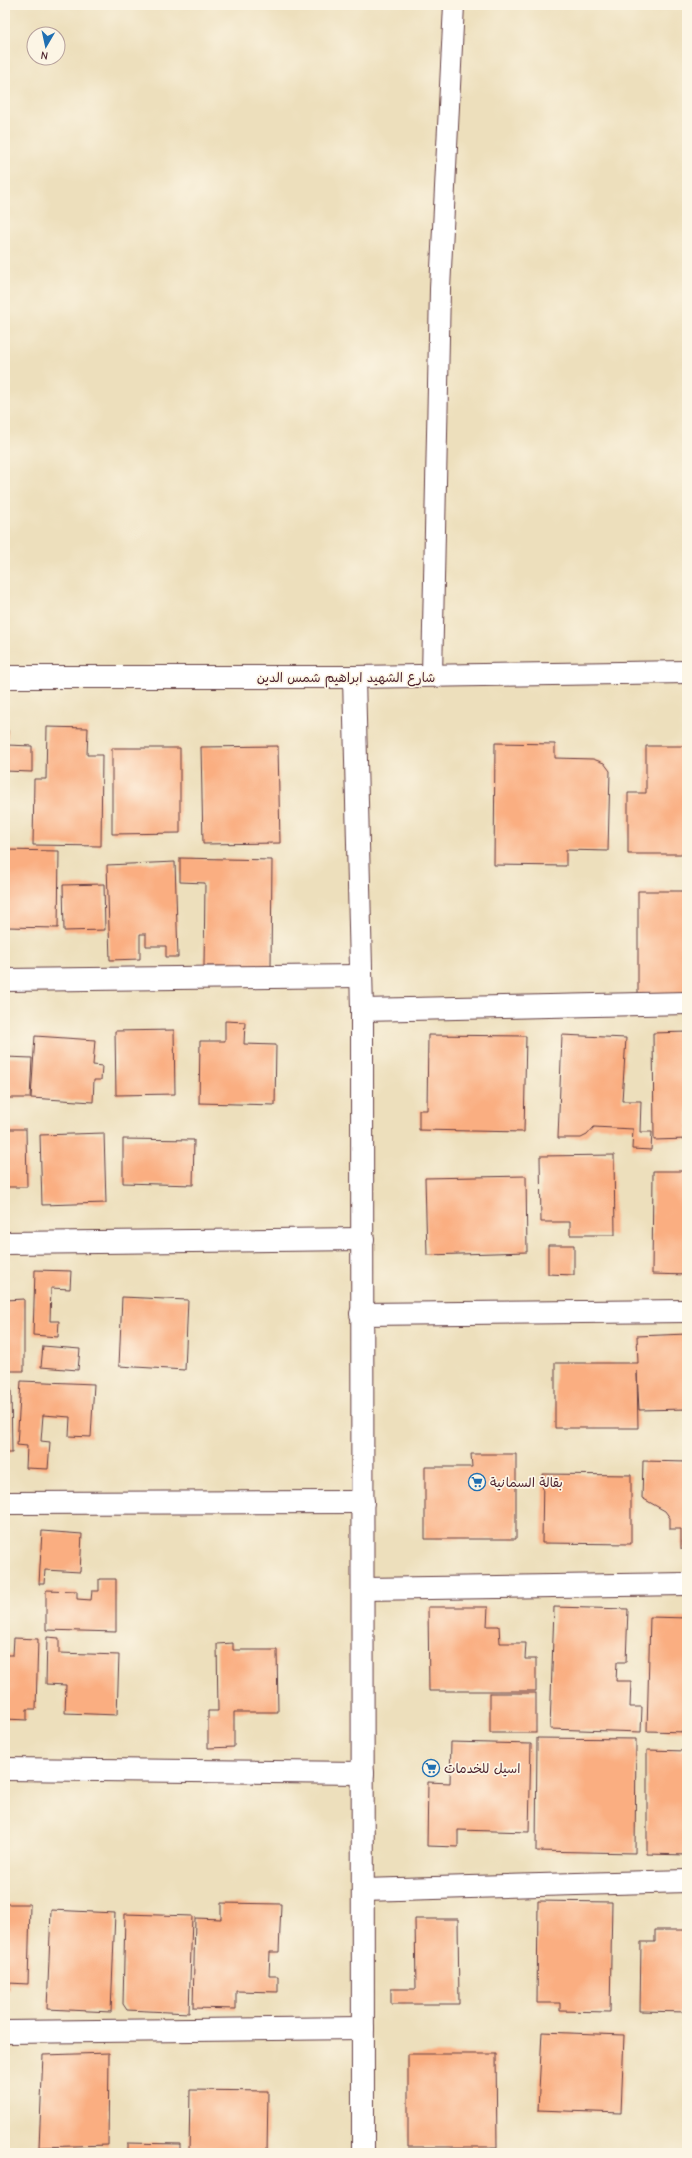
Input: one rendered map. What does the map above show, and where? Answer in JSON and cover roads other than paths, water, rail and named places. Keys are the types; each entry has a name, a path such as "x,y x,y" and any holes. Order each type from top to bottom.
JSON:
{"street":[{"name":"شارع الشهيد ابراهيم شمس الدين","path":"5,677 354,677 687,672"},
{"path":"354,677 362,1010 363,2153"},
{"path":"5,980 360,976"},
{"path":"362,1010 687,1003"},
{"path":"5,1243 363,1239"},
{"path":"362,1314 687,1311"},
{"path":"5,1503 362,1502"},
{"path":"363,1589 687,1584"},
{"path":"5,1770 363,1774"},
{"path":"363,1890 687,1881"},
{"path":"5,2032 363,2028"}],"lane":[{"path":"432,676 440,289 454,5"}],"place":[{"name":"بقالة السمانية","path":"477,1482"},
{"name":"اسيل للخدمات","path":"431,1768"}]}
